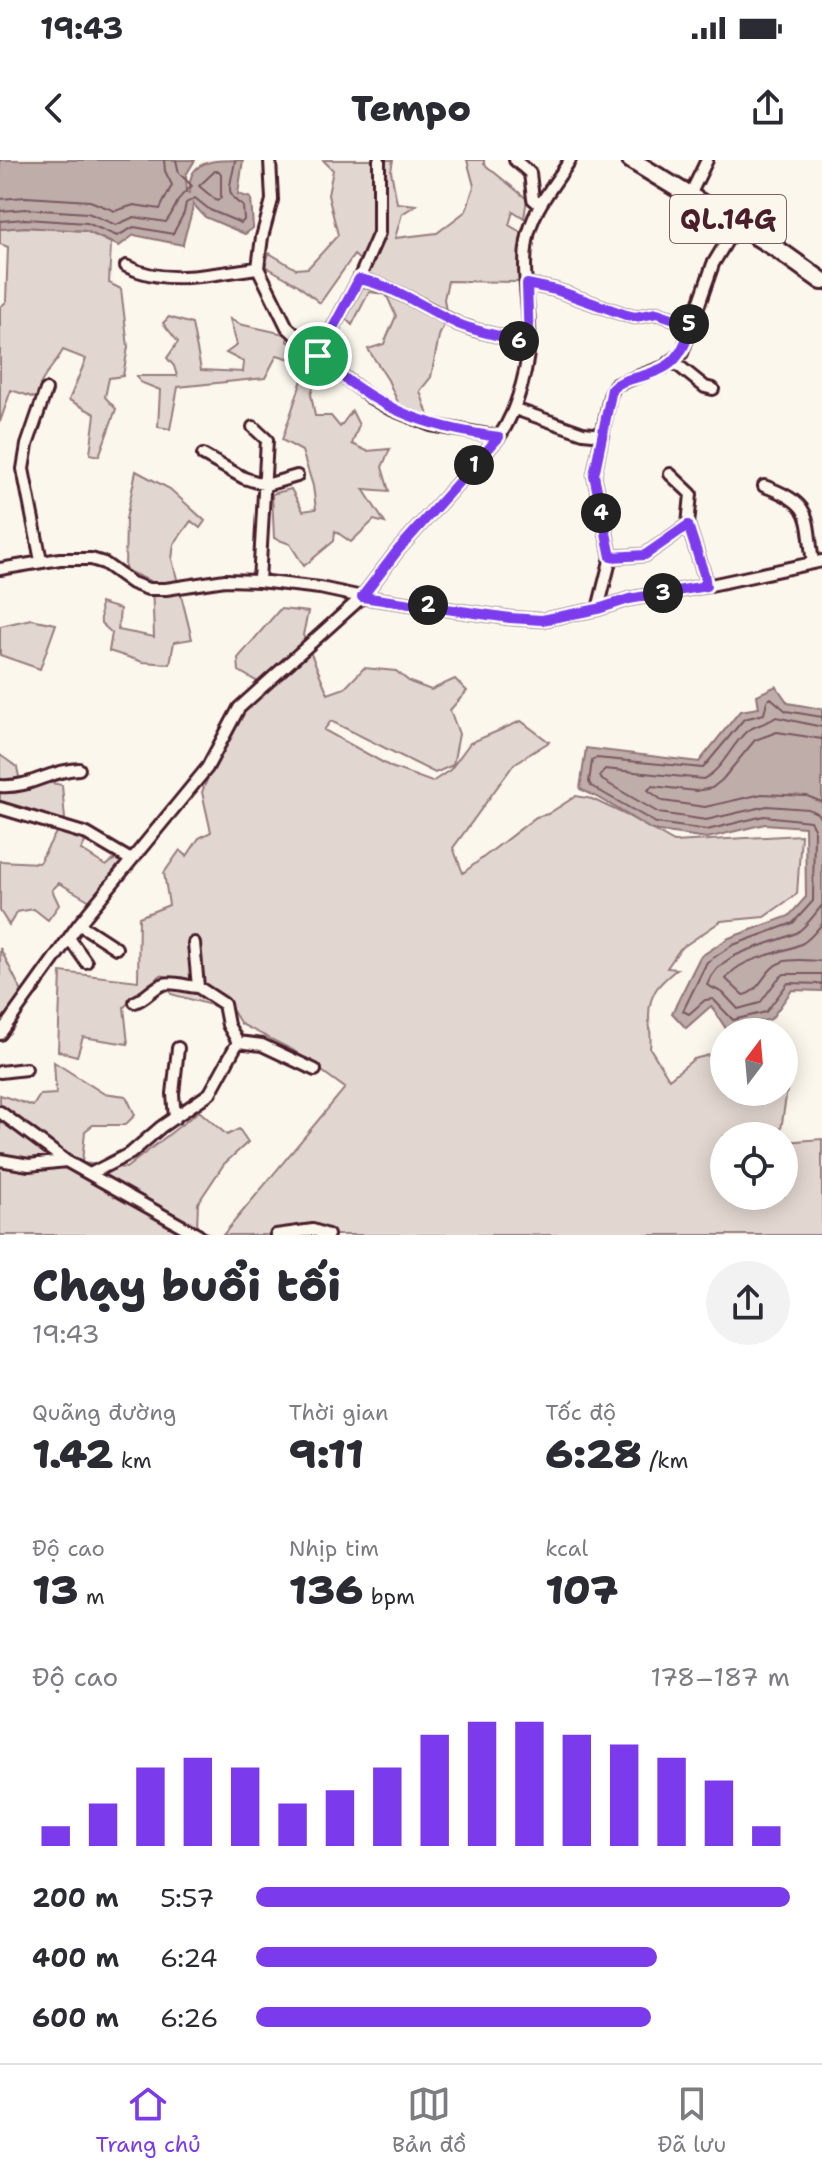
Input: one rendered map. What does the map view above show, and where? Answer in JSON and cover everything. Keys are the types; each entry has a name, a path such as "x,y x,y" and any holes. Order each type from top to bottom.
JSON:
{"main road":[{"name":"QL.14G","path":"631,160 737,224 822,281"}],"street":[{"path":"270,160 272,200 258,268 287,327 318,356 389,408 431,425 499,437"},
{"path":"318,356 359,279 379,233 379,160"},
{"path":"515,160 530,173 533,199 540,205"},
{"path":"0,1034 79,924 207,768 239,708 362,597 398,550 499,437 515,409 529,344 524,264 527,238 540,205 570,160"},
{"path":"690,195 707,160"},
{"path":"598,609 611,557 594,475 610,396 615,385 674,362 682,353 713,264 737,224"},
{"path":"126,266 163,278 258,268"},
{"path":"359,279 380,284 409,297 457,324 529,344"},
{"path":"527,284 556,290 626,315 635,317 657,313 692,325"},
{"path":"674,362 705,387 713,389"},
{"path":"41,561 23,469 27,445 46,390"},
{"path":"515,409 574,430 603,435"},
{"path":"253,427 267,440 259,581"},
{"path":"203,455 244,478 266,485 297,476"},
{"path":"670,474 691,494 688,525 706,586"},
{"path":"0,569 41,561 91,559 104,563 132,583 148,589 225,580 259,581 542,620 598,609 629,599 817,562 803,508 793,497 764,486"},
{"path":"611,557 645,555 688,525"},
{"path":"0,786 26,785 59,770 79,769"},
{"path":"0,808 87,834 131,860"},
{"path":"79,924 116,948"},
{"path":"69,938 86,962"},
{"path":"194,943 198,987"},
{"path":"135,1002 167,983 198,987 224,1004 228,1025 238,1042"},
{"path":"238,1042 262,1045 315,1070"},
{"path":"92,1173 131,1153 210,1093 238,1042"},
{"path":"175,1118 173,1094 178,1048"},
{"path":"0,1072 26,1069"},
{"path":"0,1112 66,1161 198,1235"},
{"path":"0,1160 29,1165 66,1161"},
{"path":"276,1235 313,1230 328,1235"}],"shaded area":[{"path":"323,160 393,160 391,171 397,203 416,205 402,214 395,238 437,233 466,211 474,186 467,160 484,160 484,164 527,199 524,218 513,211 509,225 522,233 519,282 448,281 444,299 447,318 439,336 431,377 420,391 429,418 399,405 388,380 368,349 384,344 396,316 386,294 369,292 352,325 342,315 367,266 354,255 320,303 298,285 265,266 269,253 296,269 308,268 338,235 328,195 333,170"},
{"path":"25,227 86,231 111,243 109,283 121,289 128,347 123,376 109,378 105,397 116,409 99,456 90,454 95,414 69,400 86,359 63,350 40,385 48,402 11,390 0,422 0,307 6,302 8,247 0,244 0,229"},
{"path":"169,317 192,324 201,370 243,372 244,362 226,353 237,345 230,319 239,324 289,335 287,341 298,346 297,361 277,355 265,378 178,387 170,429 158,427 160,390 140,382 137,376 177,376 167,358 178,342 163,323"},
{"path":"311,371 318,374 311,394 315,416 331,416 340,427 352,411 359,425 352,444 367,451 390,449 382,467 389,491 363,489 385,523 374,520 351,542 335,531 334,541 304,566 290,544 274,538 272,494 291,489 303,511 316,509 313,486 302,451 282,440 304,374"},
{"path":"136,471 170,489 205,521 200,528 191,521 174,544 172,559 192,639 174,642 170,664 143,662 109,651 112,633 101,623 100,603 120,609 118,630 154,637 152,582 125,570 126,519"},
{"path":"280,609 308,612 303,635 328,694 345,688 364,668 396,671 410,682 431,690 455,679 467,691 450,710 459,734 453,765 435,773 331,721 324,730 391,767 432,782 450,770 470,743 521,721 549,742 514,764 453,848 463,873 536,817 548,814 576,796 592,799 674,842 801,835 797,894 764,917 721,921 680,949 667,968 677,969 661,984 651,1000 650,1048 669,1079 694,1059 710,1055 710,1106 785,1106 782,1122 710,1122 710,1210 798,1210 798,1141 822,1139 822,1235 223,1235 345,1088 293,1050 241,1024 233,1011 171,994 167,977 161,975 124,1007 128,1044 83,1037 77,1056 58,1051 61,972 138,981 139,917 169,905 164,873 180,850 187,856 199,838 211,832 202,792 232,719 268,688 239,671 238,658"},
{"path":"31,619 56,624 40,669 0,655 0,626"},
{"path":"0,755 17,767 19,777 62,785 65,819 34,822 0,815"},
{"path":"58,829 86,840 81,850 106,866 124,852 129,854 92,902 59,883 52,890 59,905 48,920 34,909 17,912 9,925 0,911 0,861 39,863"},
{"path":"0,948 22,992 0,1026"},
{"path":"54,1062 103,1093 126,1096 135,1115 125,1125 93,1125 85,1131 82,1163 126,1168 199,1111 227,1135 239,1129 248,1142 224,1164 198,1203 197,1227 211,1235 0,1235 0,1095 33,1106 40,1095 56,1094"}],"water":[{"path":"0,160 195,160 186,175 187,192 190,193 192,174 203,164 243,160 238,194 251,198 253,228 245,234 205,217 193,204 183,245 134,235 119,246 86,231 25,227 0,229"},
{"path":"776,686 788,703 822,709 822,991 792,990 772,1018 719,1018 711,1006 686,1028 672,1013 700,957 729,938 789,916 806,897 805,827 765,824 707,838 652,830 580,789 586,748 699,762 740,711 759,708 757,695"}],"route":[{"path":"359,279 380,284 409,297 457,324 529,344 527,284 556,290 626,315 635,317 657,313 692,325 682,353 674,362 621,382 612,389 594,475 611,557 645,555 688,525 706,586 629,599 598,609 542,620 362,597 398,550 499,437 431,425 389,408 318,356 359,279"}]}
